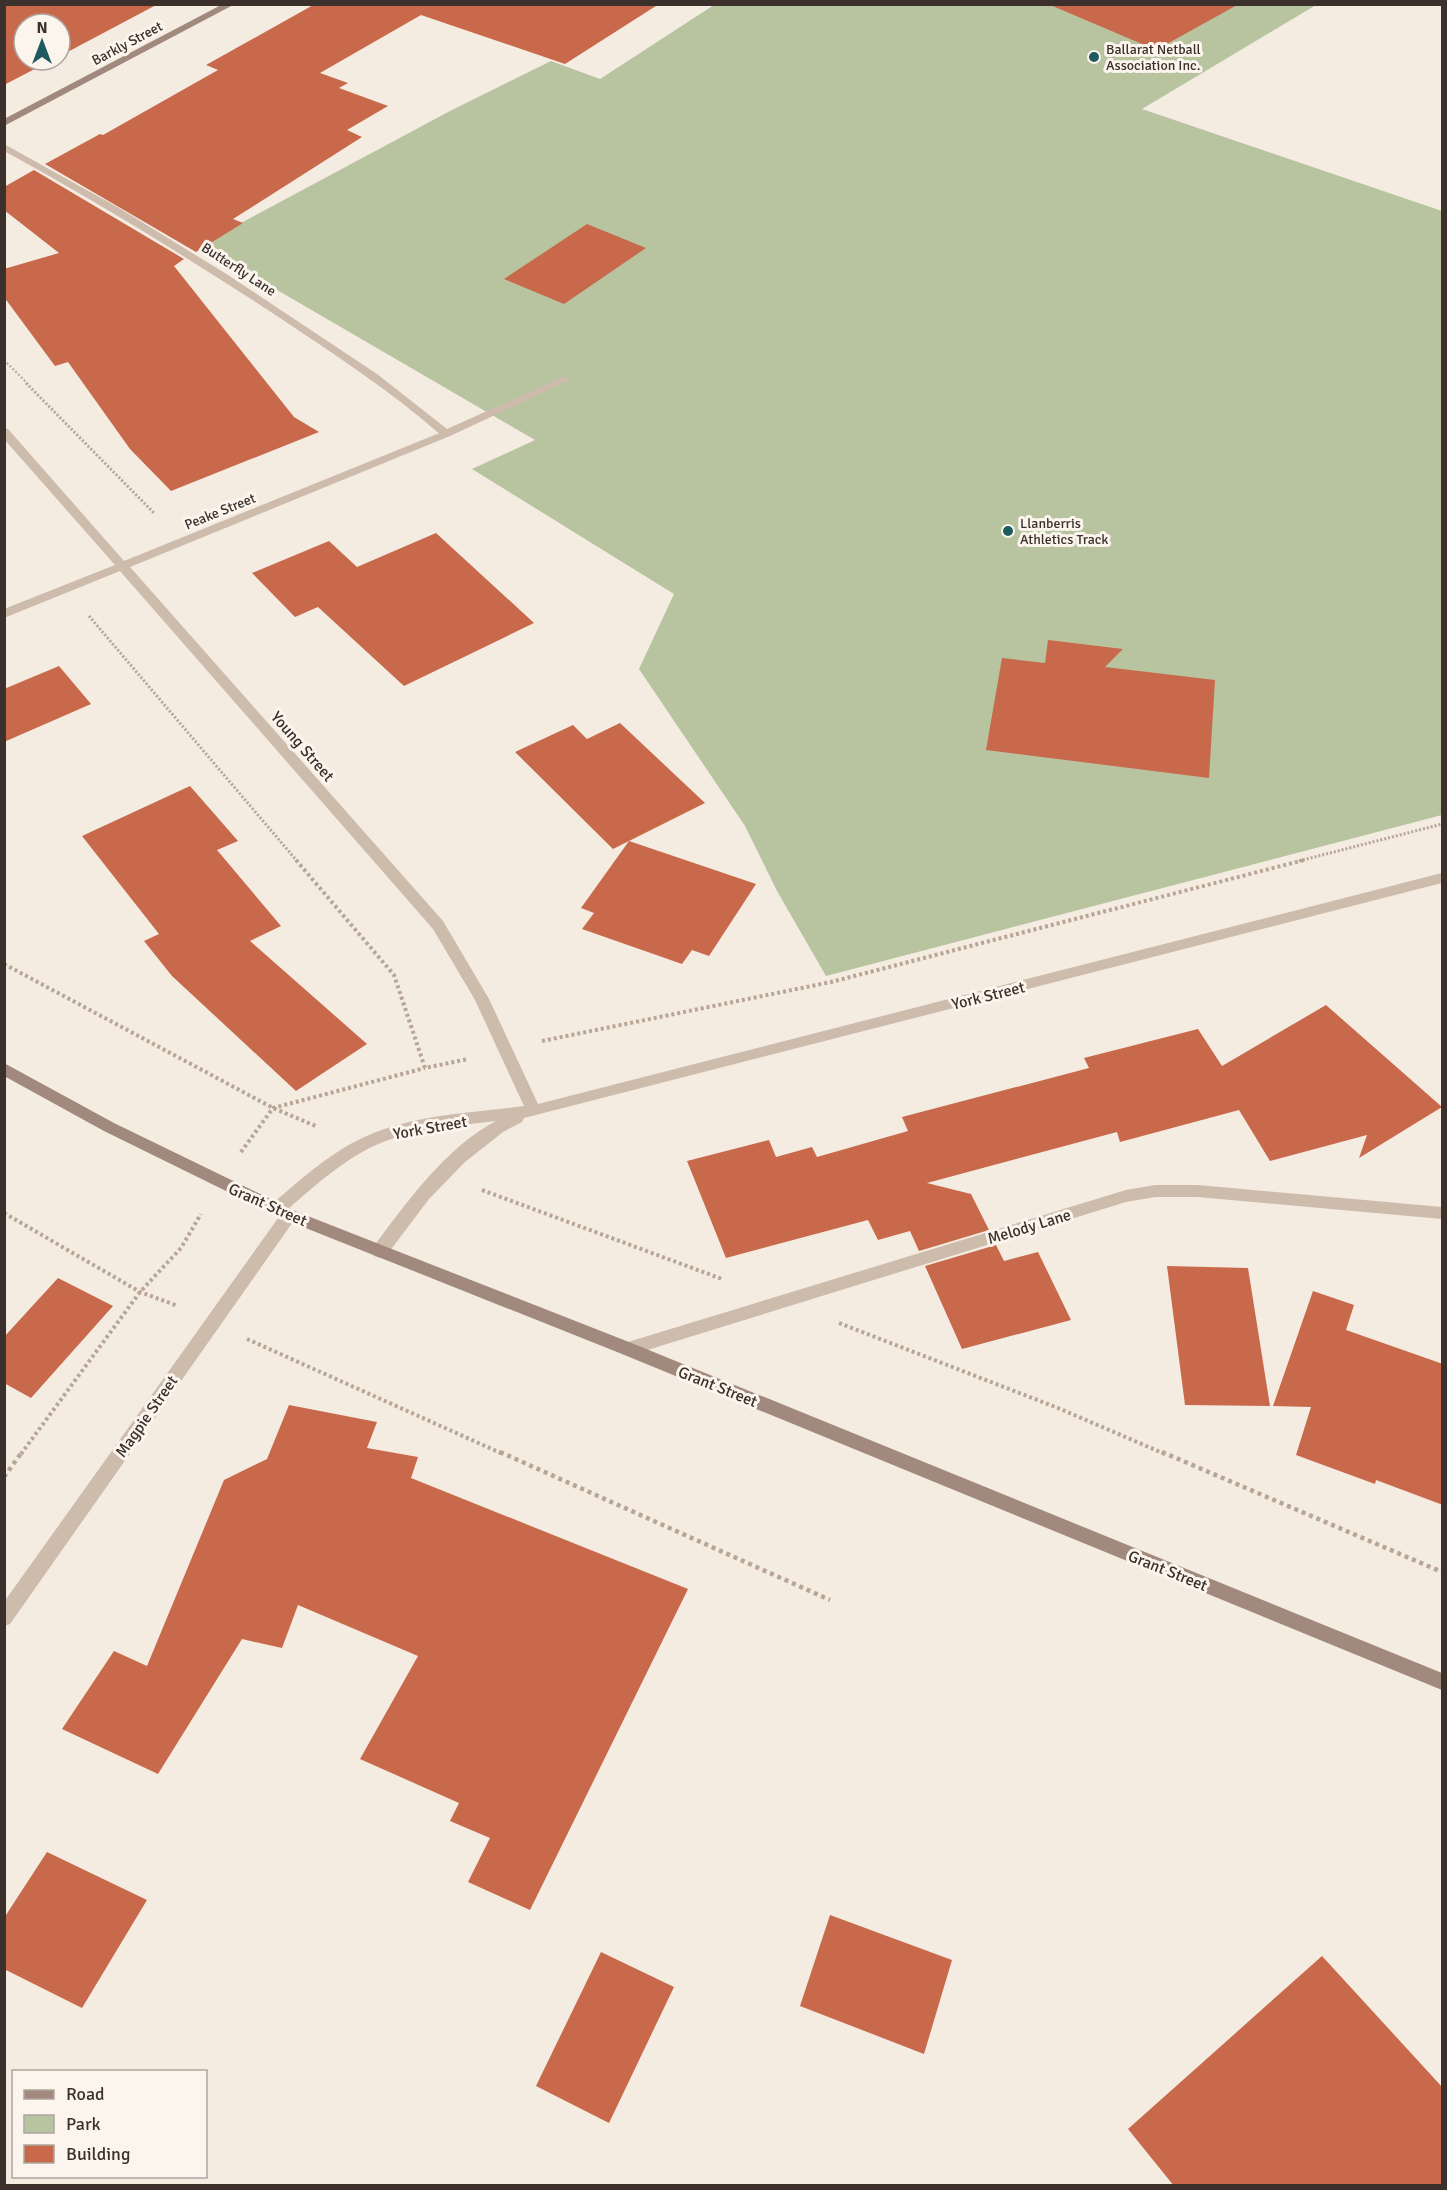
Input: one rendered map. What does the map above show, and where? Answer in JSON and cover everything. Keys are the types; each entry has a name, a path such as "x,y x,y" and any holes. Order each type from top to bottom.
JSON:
{"main road":[{"name":"Barkly Street","path":"4,123 231,4"},
{"name":"Grant Street","path":"4,1069 109,1127 219,1183 283,1212 628,1349 1443,1682"}],"street":[{"name":"Butterfly Lane","path":"4,147 129,218 207,266 401,395 446,434"},
{"name":"Peake Street","path":"4,614 446,434 567,379"},
{"name":"Young Street","path":"4,431 438,925 467,969 534,1112"},
{"name":"York Street","path":"283,1212 311,1180 364,1144 396,1132 534,1112 1443,878"},
{"name":"York Street","path":"380,1251 405,1215 442,1175 502,1126 534,1112"},
{"name":"Melody Lane","path":"628,1349 1107,1202 1155,1191 1198,1191 1443,1213"},
{"name":"Magpie Street","path":"4,1618 212,1322 283,1212"}],"path":[{"path":"4,360 155,514 98,537"},
{"path":"66,588 394,975 425,1068"},
{"path":"4,1477 140,1292 181,1248 219,1183 273,1108 425,1068 821,984 1443,824"},
{"path":"4,964 273,1108 364,1144"},
{"path":"442,1175 1058,1408 1443,1572"},
{"path":"4,1213 140,1292 212,1322 830,1599"}],"green space":[{"name":"Llanberris Athletics Track","path":"714,5 1316,5 1142,109 1442,211 1442,815 826,976 777,891 745,826 639,669 674,594 472,469 535,440 200,245 450,111 551,61 600,79"}],"building":[{"path":"4,4 158,4 72,50 72,12 12,12 12,72 29,72 4,85"},
{"path":"315,4 659,4 565,64 421,15 320,73 348,83 339,88 388,106 347,130 362,137 233,219 243,223 196,252 45,164 100,134 103,135 218,70 206,65"},
{"path":"1048,4 1239,4 1156,50"},
{"path":"34,170 184,259 174,266 294,417 319,432 171,491 130,449 68,362 55,366 4,297 4,269 59,253 4,210 4,187"},
{"path":"587,224 646,248 564,304 504,279"},
{"path":"436,533 534,623 404,686 318,607 295,617 252,573 329,541 357,567"},
{"path":"1048,640 1123,649 1105,667 1215,680 1209,778 986,750 1002,658 1045,663"},
{"path":"59,666 91,704 4,742 4,689"},
{"path":"620,723 705,803 613,849 515,752 573,725 587,739"},
{"path":"190,786 238,841 217,850 281,926 250,941 367,1044 296,1091 172,976 144,941 159,934 82,836"},
{"path":"629,841 756,884 709,956 692,950 682,964 582,929 594,913 581,908"},
{"path":"1326,1005 1442,1107 1359,1158 1367,1135 1270,1161 1239,1110 1120,1142 1117,1132 927,1183 971,1194 989,1230 919,1251 910,1231 878,1240 868,1220 726,1258 687,1161 769,1140 776,1157 812,1147 817,1157 908,1131 902,1117 1089,1068 1084,1058 1198,1029 1222,1066"},
{"path":"996,1245 1004,1261 1038,1252 1071,1320 962,1349 925,1266"},
{"path":"1167,1266 1248,1268 1270,1406 1185,1405"},
{"path":"58,1278 113,1306 31,1398 4,1383 4,1337"},
{"path":"1313,1291 1354,1305 1346,1330 1443,1364 1443,1505 1376,1480 1375,1484 1296,1455 1311,1407 1273,1406"},
{"path":"289,1405 377,1422 367,1448 418,1457 411,1478 688,1589 530,1910 468,1882 490,1838 450,1821 459,1803 360,1759 418,1656 298,1605 282,1648 242,1639 158,1774 62,1729 114,1651 147,1666 224,1480 267,1459"},
{"path":"47,1852 147,1900 82,2008 4,1969 4,1918"},
{"path":"830,1915 952,1960 924,2054 800,2006"},
{"path":"601,1952 674,1987 609,2123 536,2086"},
{"path":"1322,1956 1443,2088 1443,2186 1174,2186 1128,2129"}],"place":[{"name":"Ballarat Netball Association Inc.","path":"1094,57"},
{"name":"Llanberris Athletics Track","path":"1008,531"}]}
